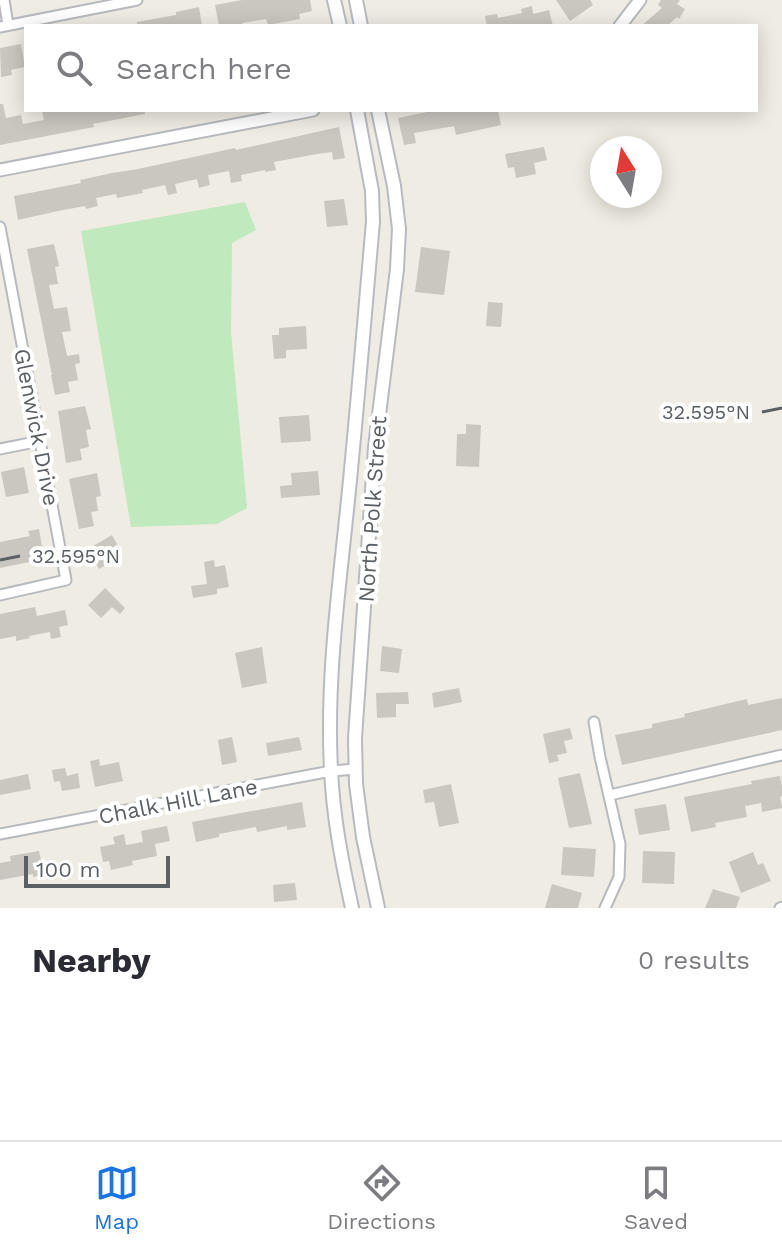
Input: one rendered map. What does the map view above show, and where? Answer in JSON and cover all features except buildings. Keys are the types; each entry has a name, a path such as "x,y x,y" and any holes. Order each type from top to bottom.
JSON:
{"main road":[{"path":"334,0 340,24"},
{"path":"356,0 361,24"},
{"name":"North Polk Street","path":"352,908 339,851 331,771 332,656 373,222 372,191 357,112"},
{"name":"North Polk Street","path":"378,112 394,186 399,229 375,447 355,738 363,837 378,908"},
{"path":"353,446 375,447"}],"street":[{"path":"4,0 4,26 137,0"},
{"path":"622,24 640,0"},
{"path":"0,170 303,112"},
{"name":"Glenwick Drive","path":"0,227 66,580 0,595"},
{"path":"0,449 40,441"},
{"path":"594,722 620,844 619,877 605,908"},
{"path":"610,795 782,755"},
{"name":"Chalk Hill Lane","path":"0,834 331,771 356,769"}],"green space":[{"path":"245,202 256,230 232,243 231,332 247,508 217,524 131,527 81,231"}]}
